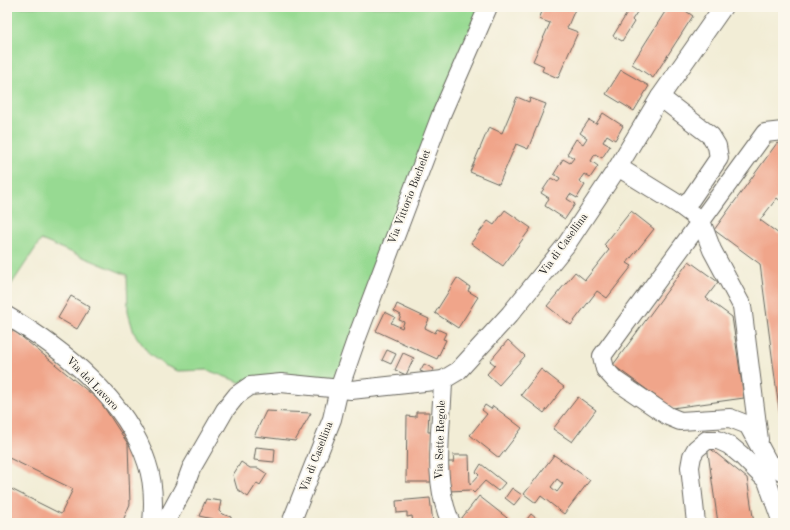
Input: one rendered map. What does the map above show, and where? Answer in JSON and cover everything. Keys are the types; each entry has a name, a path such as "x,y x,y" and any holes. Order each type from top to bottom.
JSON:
{"street":[{"name":"Via Vittorio Bachelet","path":"339,389 356,340 444,109 488,7"},
{"name":"Via di Casellina","path":"165,523 184,488 191,470 225,410 243,390 250,386 270,384 351,390 443,380 458,371 538,281 566,245 618,167 660,98 723,7"},
{"path":"660,98 711,136 717,146 719,158 691,199 681,206"},
{"path":"783,131 765,133 602,356 605,369 615,380 668,416 680,421 730,418 748,424 768,462 783,472"},
{"path":"618,167 681,206 701,221 712,250 742,306 759,447"},
{"name":"Via del Lavoro","path":"7,316 58,350 93,382 118,410 136,437 147,463 153,491 152,523"},
{"name":"Via Sette Regole","path":"443,380 440,481 445,507 451,523"},
{"name":"Via di Casellina","path":"290,523 332,419 339,389"},
{"path":"696,523 690,467 692,456 696,449 707,440 718,440 729,445 741,455 767,481 782,523"},
{"name":"Via di Casellina","path":"156,523 177,485 191,470"}],"green space":[{"path":"7,7 488,7 339,389 250,386 207,370 178,371 164,365 150,355 134,333 128,312 127,275 41,240 7,291"}],"building":[{"path":"544,7 576,7 567,28 578,32 558,78 542,71 544,66 533,61 550,23 539,19"},
{"path":"631,7 639,9 632,20 634,22 622,41 613,36"},
{"path":"668,7 680,7 693,16 653,78 632,64"},
{"path":"621,70 649,86 634,111 606,94"},
{"path":"517,97 529,102 530,98 546,104 528,149 516,144 499,184 470,172 489,127 502,133"},
{"path":"603,113 623,126 615,140 607,135 603,142 610,146 602,158 595,154 591,161 598,166 590,178 584,174 579,181 585,185 577,198 570,194 567,199 575,204 565,219 545,206 549,198 541,193 551,178 558,182 560,178 554,174 563,159 570,163 574,158 567,154 576,139 583,144 587,138 580,133 589,120 596,124"},
{"path":"777,143 783,147 783,203 777,198 760,220 779,234 783,229 782,432 760,264 714,230"},
{"path":"505,210 531,228 503,266 471,243 488,221 494,225"},
{"path":"631,211 654,229 627,263 632,266 607,298 597,291 571,325 547,306 575,272 585,280 609,250 604,245"},
{"path":"689,261 718,282 706,298 732,317 744,398 672,408 613,365"},
{"path":"457,278 470,287 468,291 478,297 458,328 435,313"},
{"path":"71,296 90,307 77,329 58,318"},
{"path":"397,304 429,319 425,328 435,333 437,329 446,333 443,339 446,340 437,359 376,331 385,312 395,317 391,323 402,328 404,322 399,320 401,315 394,311"},
{"path":"7,328 17,333 100,401 128,444 130,504 122,523 7,523 7,487 61,514 73,489 7,457"},
{"path":"508,340 525,356 499,385 487,374 495,365 490,361"},
{"path":"387,350 396,354 391,364 382,360"},
{"path":"403,353 414,358 406,375 395,370"},
{"path":"424,364 434,369 430,375 420,371"},
{"path":"541,369 564,387 544,413 521,395"},
{"path":"578,397 596,410 572,442 553,429"},
{"path":"485,405 491,409 493,406 522,428 499,458 470,435 487,414 482,410"},
{"path":"266,411 311,413 295,441 254,436"},
{"path":"416,412 429,412 428,432 432,432 431,482 406,482 407,416 416,417"},
{"path":"707,446 747,478 754,523 718,523"},
{"path":"256,447 275,449 274,462 254,460"},
{"path":"453,455 469,455 470,485 479,475 476,472 481,464 505,483 498,491 485,481 474,493 471,490 449,491 448,462 454,462"},
{"path":"554,455 590,480 564,514 541,496 536,503 524,494","holes":["557,479 563,484 557,492 551,487"]},
{"path":"241,462 250,468 258,468 267,474 260,485 257,483 248,497 237,489 233,475"},
{"path":"512,488 522,495 514,505 505,498"},
{"path":"479,496 511,521 509,523 465,523 461,519"},
{"path":"430,498 433,523 413,523 412,516 407,517 407,512 397,513 396,501"},
{"path":"206,499 221,501 219,511 222,514 231,517 231,523 217,523 217,520 199,516"},
{"path":"531,514 542,523 524,523"}]}
